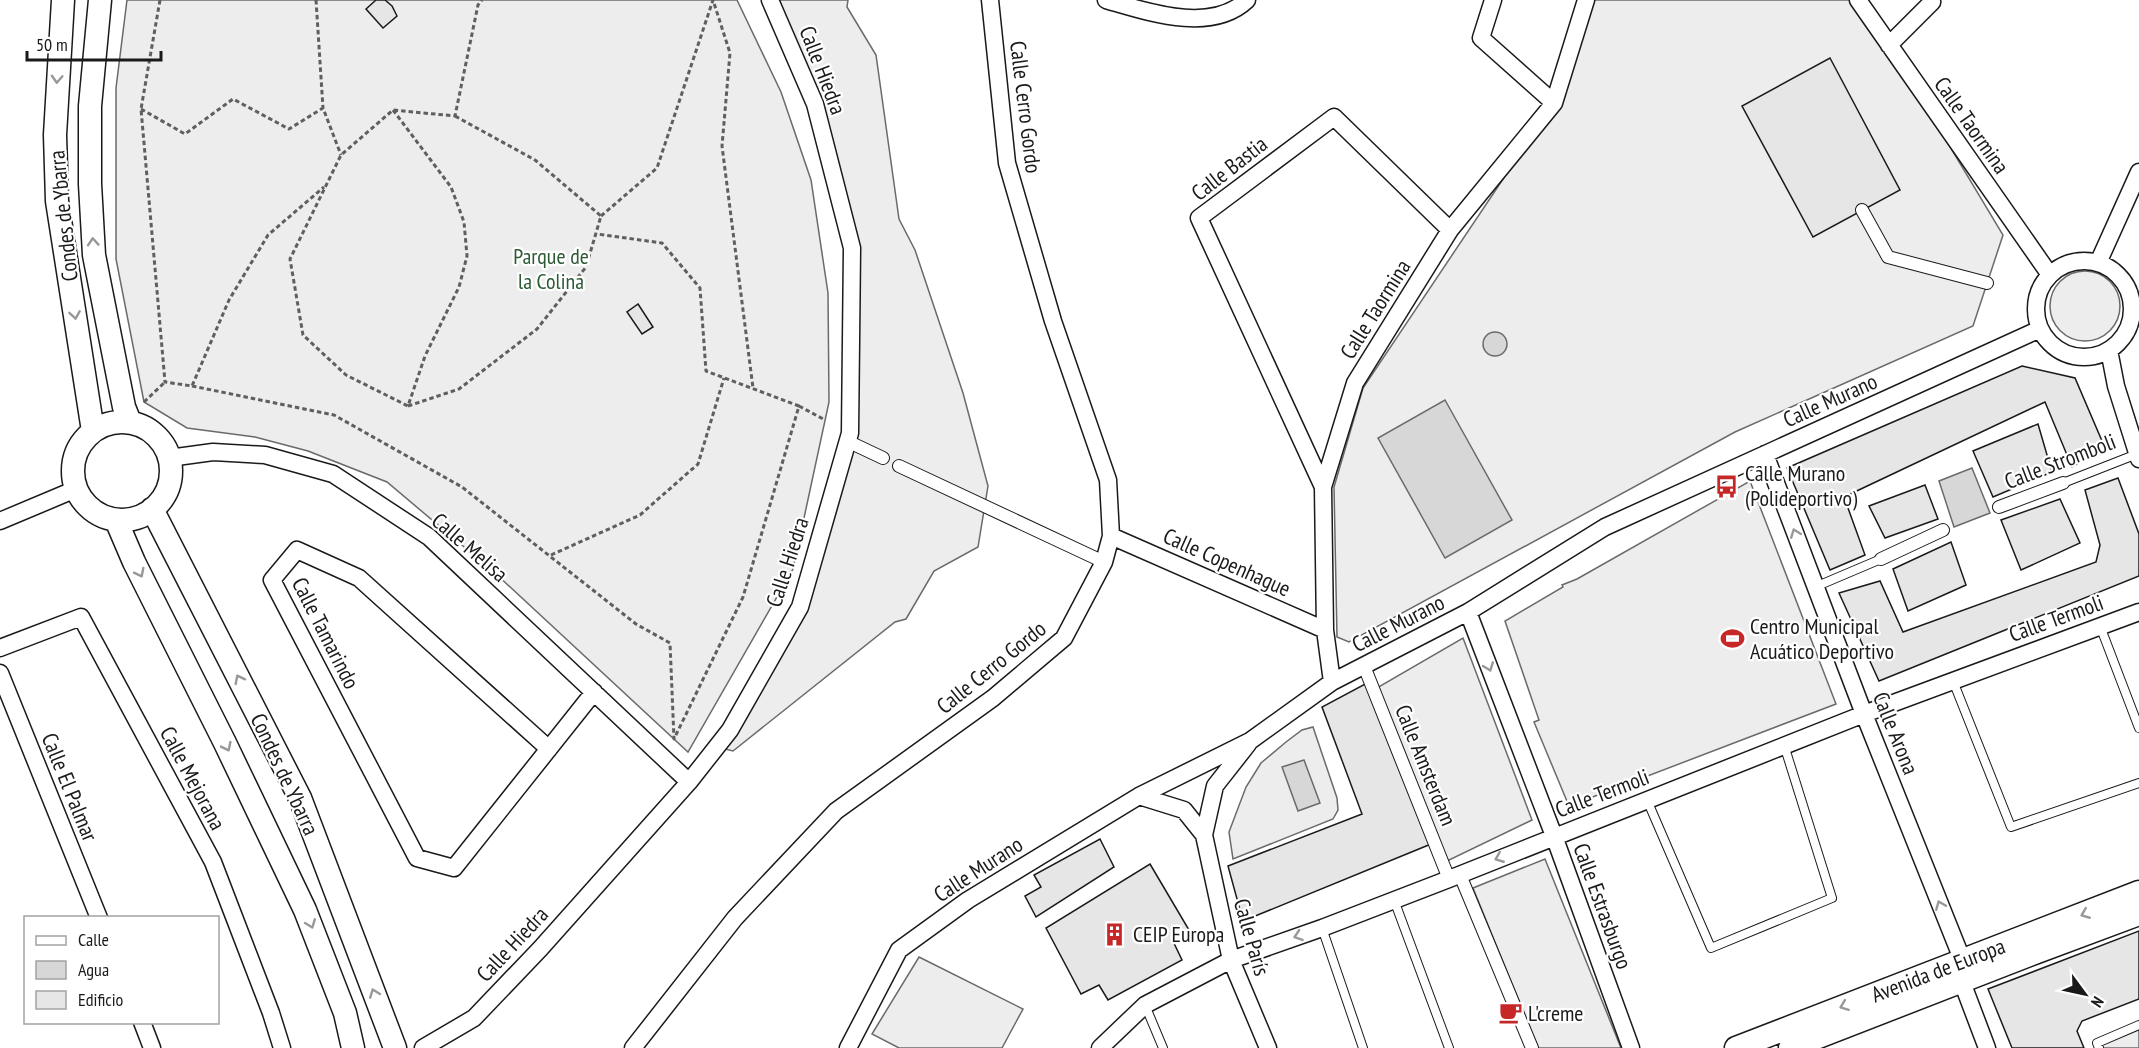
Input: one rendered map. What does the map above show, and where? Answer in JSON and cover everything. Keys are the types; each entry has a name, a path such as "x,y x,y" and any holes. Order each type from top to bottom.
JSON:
{"main road":[{"name":"Condes de Ybarra","path":"63,0 55,135 57,201 93,431"},
{"name":"Condes de Ybarra","path":"100,0 90,106 90,184 94,255 124,407 130,422"},
{"path":"130,422 141,425 159,438 169,458 171,472 162,499 152,509 141,516 116,520 92,510 83,501 76,489 73,474 75,458 82,443 93,431 104,425 130,422"},
{"name":"Condes de Ybarra","path":"152,509 300,798 395,1048"},
{"name":"Condes de Ybarra","path":"116,520 134,562 225,743 305,910 345,1013 353,1048"},
{"name":"Avenida de Europa","path":"1790,1048 2054,926 2139,892"},
{"name":"Avenida de Europa","path":"1736,1048 1962,970 2139,914"}],"street":[{"name":"Calle Hiedra","path":"423,1048 474,1018 540,949 689,782 730,730 800,608 850,433 852,248 815,104 770,0"},
{"name":"Calle Cerro Gordo","path":"633,1048 735,918 836,811 993,698 1064,638 1104,562 1111,536 1108,480 1053,321 1007,163 990,0"},
{"path":"1106,0 1169,17 1208,17 1237,9 1247,0"},
{"path":"1493,0 1481,38 1554,103"},
{"name":"Calle Taormina","path":"1332,682 1325,630 1323,487 1355,383 1450,230 1554,103 1586,0"},
{"name":"Calle Taormina","path":"1858,0 2050,275"},
{"path":"1889,45 1932,2 1931,0"},
{"name":"Calle Bastia","path":"1323,487 1199,218 1334,117 1450,230"},
{"path":"2098,263 2139,172"},
{"path":"1862,210 1888,257 1987,282"},
{"path":"2072,262 2098,263 2110,268 2133,288 2131,317 2120,341 2109,350 2094,356 2078,357 2062,352 2049,342 2040,329 2036,315 2036,301 2041,287 2060,267 2072,262"},
{"name":"Calle Murano","path":"856,1046 899,950 968,900 1139,796 1250,741 1332,682 1468,612 1605,527 2040,329"},
{"path":"2109,350 2116,386 2138,457"},
{"path":"847,441 883,458"},
{"name":"Calle Melisa","path":"169,458 213,452 265,455 333,474 429,537 689,782"},
{"name":"Calle Arona","path":"1765,454 1962,970 1987,1048"},
{"path":"899,466 1104,562"},
{"name":"Calle Stromboli","path":"1999,507 2063,483"},
{"path":"0,521 76,489"},
{"path":"1881,559 1943,530"},
{"name":"Calle Copenhague","path":"1111,536 1325,630"},
{"name":"Calle Tamarindo","path":"549,749 359,579 297,550 272,580 417,858 454,868 549,749 594,692"},
{"name":"Calle Estrasburgo","path":"1468,612 1554,836 1631,1048"},
{"name":"Calle Termoli","path":"1100,1048 1145,1005 1231,960 1454,877 1864,714 2139,612"},
{"name":"Calle Mejorana","path":"0,648 81,617 213,862 271,1013 282,1048"},
{"name":"Calle Amsterdam","path":"1364,666 1454,877 1532,1048"},
{"name":"Calle El Palmar","path":"0,673 98,916"},
{"name":"Calle París","path":"1250,741 1215,786 1204,835 1231,960 1268,1048"},
{"name":"Calle París","path":"1139,796 1184,810 1204,835"},
{"path":"142,1024 152,1048"}],"lane":[{"name":"Calle Stromboli","path":"2063,483 2138,457"},
{"path":"1815,588 1881,559"},
{"path":"2100,626 2139,728"},
{"path":"1953,681 2010,827 2139,783"},
{"path":"1647,799 1710,948 1832,898 1784,745"},
{"path":"1394,900 1449,1048"},
{"path":"1322,928 1363,1048"},
{"path":"1145,1005 1163,1048"},
{"path":"2099,1048 2097,1043 2139,1026"}],"path":[{"path":"160,0 141,109 165,382"},
{"path":"316,0 323,108 341,155"},
{"path":"455,116 478,5 482,0"},
{"path":"601,216 535,160 455,116 393,110 341,155 290,259 303,335 346,375 408,406 459,389 537,329 586,267 601,216 657,168 713,0 730,53 722,146 753,389"},
{"path":"141,109 185,134 233,99 289,129 323,108"},
{"path":"393,110 451,188 464,222 467,256 459,287 425,356 408,406"},
{"path":"192,386 229,300 268,235 326,185"},
{"path":"597,234 662,243 700,288 706,371 799,406 825,420"},
{"path":"550,556 640,515 698,464 724,378"},
{"path":"165,382 334,415 462,487 636,624 670,643 674,739 743,597 799,406"},
{"path":"144,402 165,382"}],"shaded area":[{"name":"Parque de la Colina","path":"127,0 737,0 781,92 811,180 828,293 829,402 793,569 688,752 495,573 387,482 308,451 255,437 187,428 144,402 116,259 116,88"},
{"path":"770,0 848,0 847,7 876,55 899,219 915,250 963,393 988,486 978,547 934,571 906,619 895,622 733,751 717,747 800,607 850,433 852,248 815,104"},
{"path":"1586,0 1858,0 1889,45 2003,235 1973,326 1735,432 1349,642 1337,637 1334,487 1363,388 1554,103"},
{"path":"2085,271 2098,274 2110,281 2117,293 2120,306 2117,319 2110,331 2098,338 2085,341 2072,338 2060,331 2053,319 2050,306 2053,293 2060,281 2072,274"},
{"path":"1750,481 1836,704 1569,806 1534,722 1539,720 1505,621 1563,587 1562,585 1577,579"},
{"path":"1463,638 1532,820 1445,862 1375,689"},
{"path":"1313,727 1337,798 1338,810 1333,819 1233,859 1229,832 1246,787 1261,763 1302,730"},
{"path":"1545,859 1621,1048 1538,1048 1473,888"},
{"path":"919,957 1023,1009 1002,1048 899,1048 872,1034"},
{"path":"2139,1025 2139,1048 2099,1048 2097,1043"}],"water":[{"path":"1495,332 1500,333 1506,339 1506,349 1500,355 1495,356 1490,355 1484,349 1483,344 1484,339 1490,333"},
{"path":"1445,400 1512,520 1445,558 1378,438"},
{"path":"1972,468 1990,513 1954,527 1939,481"},
{"path":"1304,760 1320,803 1298,811 1282,767"}],"building":[{"path":"376,0 385,0 392,6 397,16 383,28 366,9"},
{"path":"1830,58 1900,190 1813,237 1742,106"},
{"path":"638,304 653,327 642,334 627,312"},
{"path":"2022,366 2075,378 2105,448 2072,467 2045,402 1844,497 1865,555 1830,570 1787,468"},
{"path":"2038,424 2052,472 1993,497 1973,451"},
{"path":"2118,478 2139,534 2139,576 1879,681 1839,593 1880,581 1903,632 2096,562 2100,545 2085,490"},
{"path":"1925,485 1938,519 1885,538 1869,506"},
{"path":"2060,499 2080,543 2021,570 2001,520"},
{"path":"1951,542 1966,585 1908,611 1893,569"},
{"path":"1367,683 1431,844 1243,921 1228,866 1362,814 1322,707"},
{"path":"1100,839 1114,867 1036,917 1025,896 1041,887 1034,875"},
{"name":"CEIP Europa","path":"1150,864 1189,930 1172,939 1182,960 1108,1000 1099,985 1081,994 1046,928"},
{"path":"2139,931 2139,999 2082,1021 2077,1031 2084,1048 2012,1048 1988,989"}],"place":[{"name":"Calle Murano (Polideportivo)","path":"1727,486"},
{"name":"Centro Municipal Acuático Deportivo","path":"1732,639"},
{"name":"CEIP Europa","path":"1115,934"},
{"name":"L'creme","path":"1510,1013"}]}
